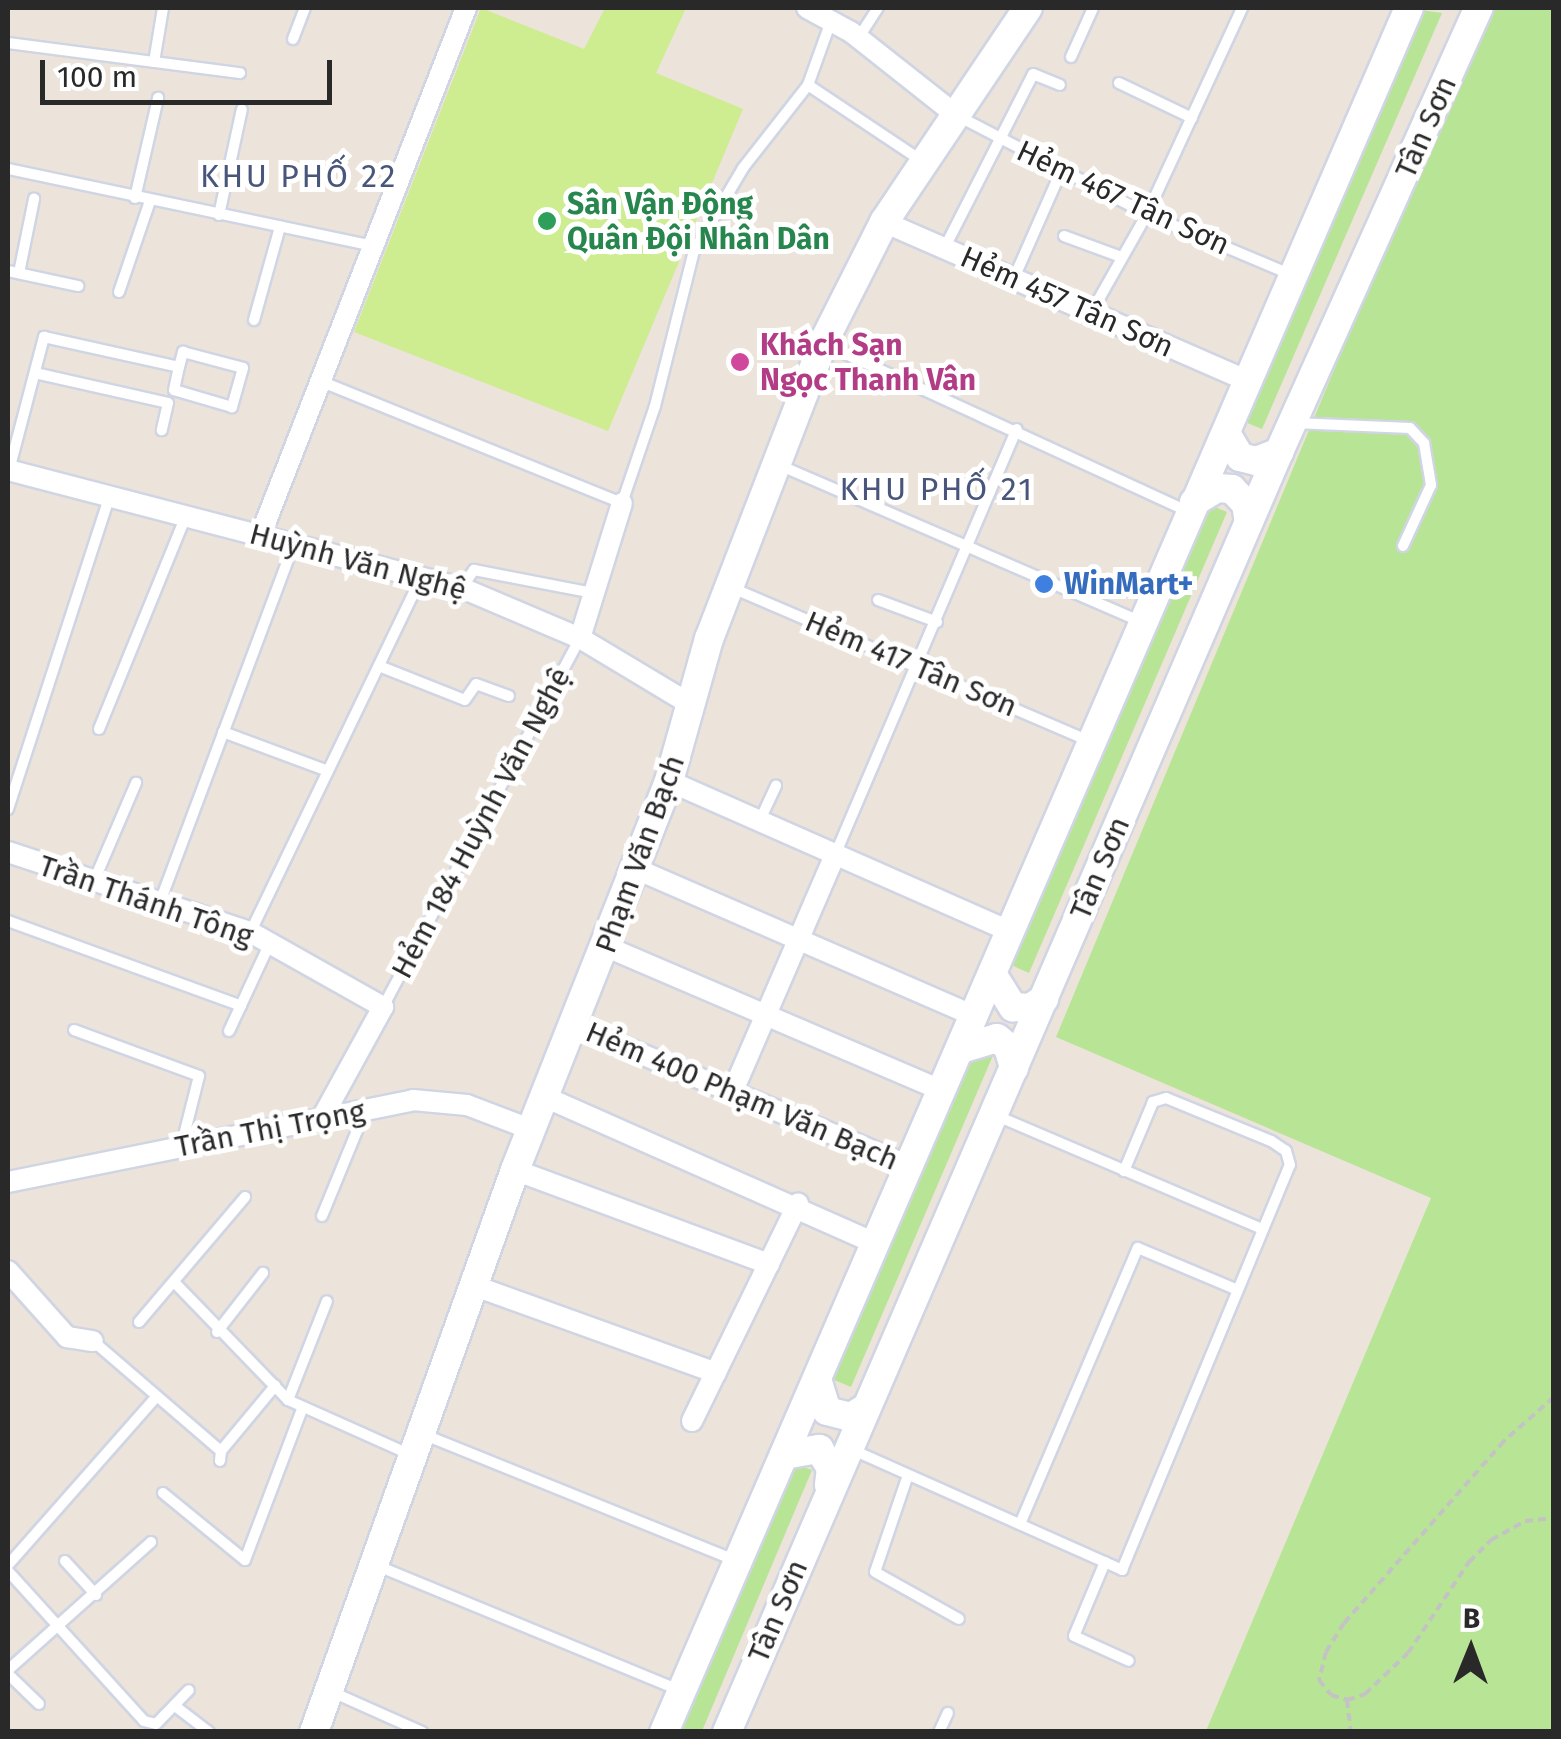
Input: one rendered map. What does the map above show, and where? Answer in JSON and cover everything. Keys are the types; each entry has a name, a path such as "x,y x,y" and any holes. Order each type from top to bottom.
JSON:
{"street":[{"path":"262,534 370,245 466,8"},
{"path":"808,8 859,38 955,114"},
{"name":"Phạm Văn Bạch","path":"314,1732 530,1130 608,948 634,868 669,781 730,586 774,463 823,344 884,222 1028,8"},
{"name":"Tân Sơn","path":"664,1732 875,1243 964,1048 1141,621 1250,382 1409,8"},
{"name":"Tân Sơn","path":"727,1732 1279,452 1479,8"},
{"name":"Hẻm 457 Tân Sơn","path":"884,222 1250,382"},
{"path":"1227,434 1240,458 1256,461 1279,452"},
{"name":"Huỳnh Văn Nghệ","path":"8,471 462,588 580,638 690,704"},
{"path":"1191,507 1217,488 1232,490 1246,504 1249,522"},
{"path":"580,638 622,503"},
{"path":"669,781 1011,932"},
{"name":"Trần Thánh Tông","path":"8,852 250,932 383,1008"},
{"path":"732,1093 835,855"},
{"path":"634,868 977,1016"},
{"path":"608,948 943,1091"},
{"path":"994,977 1013,1007 1030,1008 1044,999"},
{"path":"322,1118 383,1008"},
{"name":"Hẻm 400 Phạm Văn Bạch","path":"572,1025 910,1167"},
{"path":"964,1048 996,1038 1008,1047 1014,1068"},
{"path":"546,1097 798,1204 875,1243"},
{"name":"Trần Thị Trọng","path":"8,1182 412,1100 467,1105 530,1130"},
{"path":"515,1170 770,1264"},
{"path":"692,1422 798,1204"},
{"path":"8,1271 67,1337 93,1341"},
{"path":"476,1286 716,1373"},
{"path":"818,1382 827,1411 852,1417 864,1409"},
{"path":"784,1456 820,1449 831,1468 828,1491"}],"lane":[{"path":"154,62 163,8"},
{"path":"293,39 305,8"},
{"path":"859,38 878,8"},
{"path":"1070,57 1094,8"},
{"path":"1090,314 1147,214 1242,8"},
{"path":"319,381 622,503 656,406 694,251 743,168 808,86 831,21"},
{"path":"8,43 240,73"},
{"path":"945,247 1033,74 1060,85"},
{"path":"1119,83 1192,118"},
{"path":"808,86 923,161"},
{"path":"135,198 158,98"},
{"path":"219,215 242,109"},
{"name":"Hẻm 467 Tân Sơn","path":"955,114 1147,214 1294,276"},
{"path":"8,169 370,245"},
{"path":"1014,279 1062,169"},
{"path":"34,199 13,272 78,286"},
{"path":"119,292 150,201"},
{"path":"254,320 280,228"},
{"path":"1064,236 1121,257"},
{"path":"8,471 44,337 179,367"},
{"path":"823,344 1191,507"},
{"path":"182,352 243,368 232,407 174,390 179,367 182,352"},
{"path":"35,374 168,403 162,430"},
{"path":"1292,423 1410,428 1424,443 1431,485 1403,546"},
{"path":"835,855 1017,428"},
{"path":"774,463 1141,621"},
{"path":"8,809 109,498"},
{"path":"99,729 186,518"},
{"path":"160,902 294,543"},
{"path":"462,588 474,570 594,594"},
{"path":"250,932 422,576"},
{"name":"Hẻm 417 Tân Sơn","path":"730,586 1091,742"},
{"path":"878,600 937,622"},
{"name":"Hẻm 184 Huỳnh Văn Nghệ","path":"383,1008 580,638"},
{"path":"379,666 466,700 476,684 508,696"},
{"path":"223,732 328,771"},
{"path":"94,881 136,783"},
{"path":"760,821 776,786"},
{"path":"8,921 241,1006"},
{"path":"229,1031 269,946"},
{"path":"74,1030 199,1076 181,1147"},
{"path":"847,1448 1122,1570 1290,1165 1286,1151 1271,1141 1160,1098 1124,1171"},
{"path":"322,1216 366,1110"},
{"path":"994,1115 1262,1229"},
{"path":"139,1322 176,1284 246,1198"},
{"path":"1020,1524 1138,1248 1238,1290"},
{"path":"217,1332 263,1273"},
{"path":"176,1284 217,1332 302,1410 415,1444 737,1561"},
{"path":"288,1400 327,1301"},
{"path":"93,1341 221,1456 275,1386"},
{"path":"157,1396 8,1568 144,1722 156,1724 189,1690"},
{"path":"163,1493 246,1560 302,1410"},
{"path":"908,1474 875,1572 958,1619"},
{"path":"38,1704 8,1672 60,1629 151,1542"},
{"path":"64,1561 96,1595"},
{"path":"1105,1562 1074,1636 1130,1661"},
{"path":"376,1566 682,1691"},
{"path":"330,1691 422,1732"},
{"path":"175,1706 209,1732"},
{"path":"940,1732 948,1713"}],"path":[{"path":"1554,1397 1504,1441 1344,1623 1326,1652 1319,1680 1331,1695 1347,1700 1384,1680 1492,1540 1524,1521 1554,1518"},
{"path":"1347,1700 1351,1732"},
{"path":"1222,1732 1240,1732"}],"green space":[{"name":"Sân Vận Động Quân Đội Nhân Dân","path":"481,8 584,49 605,8 686,8 656,73 743,109 608,431 354,332"},
{"path":"1406,8 1442,13 1262,429 1228,415"},
{"path":"1485,8 1553,8 1553,1731 1206,1731 1431,1198 1056,1037"},
{"path":"1193,498 1227,512 1029,973 1000,960"},
{"path":"964,1043 994,1053 851,1387 820,1374"},
{"path":"780,1459 812,1470 702,1731 665,1732"}],"place":[{"name":"Sân Vận Động Quân Đội Nhân Dân","path":"547,221"},
{"name":"Khách Sạn Ngọc Thanh Vân","path":"740,362"},
{"name":"WinMart+","path":"1044,584"}],"district":[{"name":"KHU PHỐ 22","path":"299,176"},
{"name":"KHU PHỐ 21","path":"937,489"}]}
